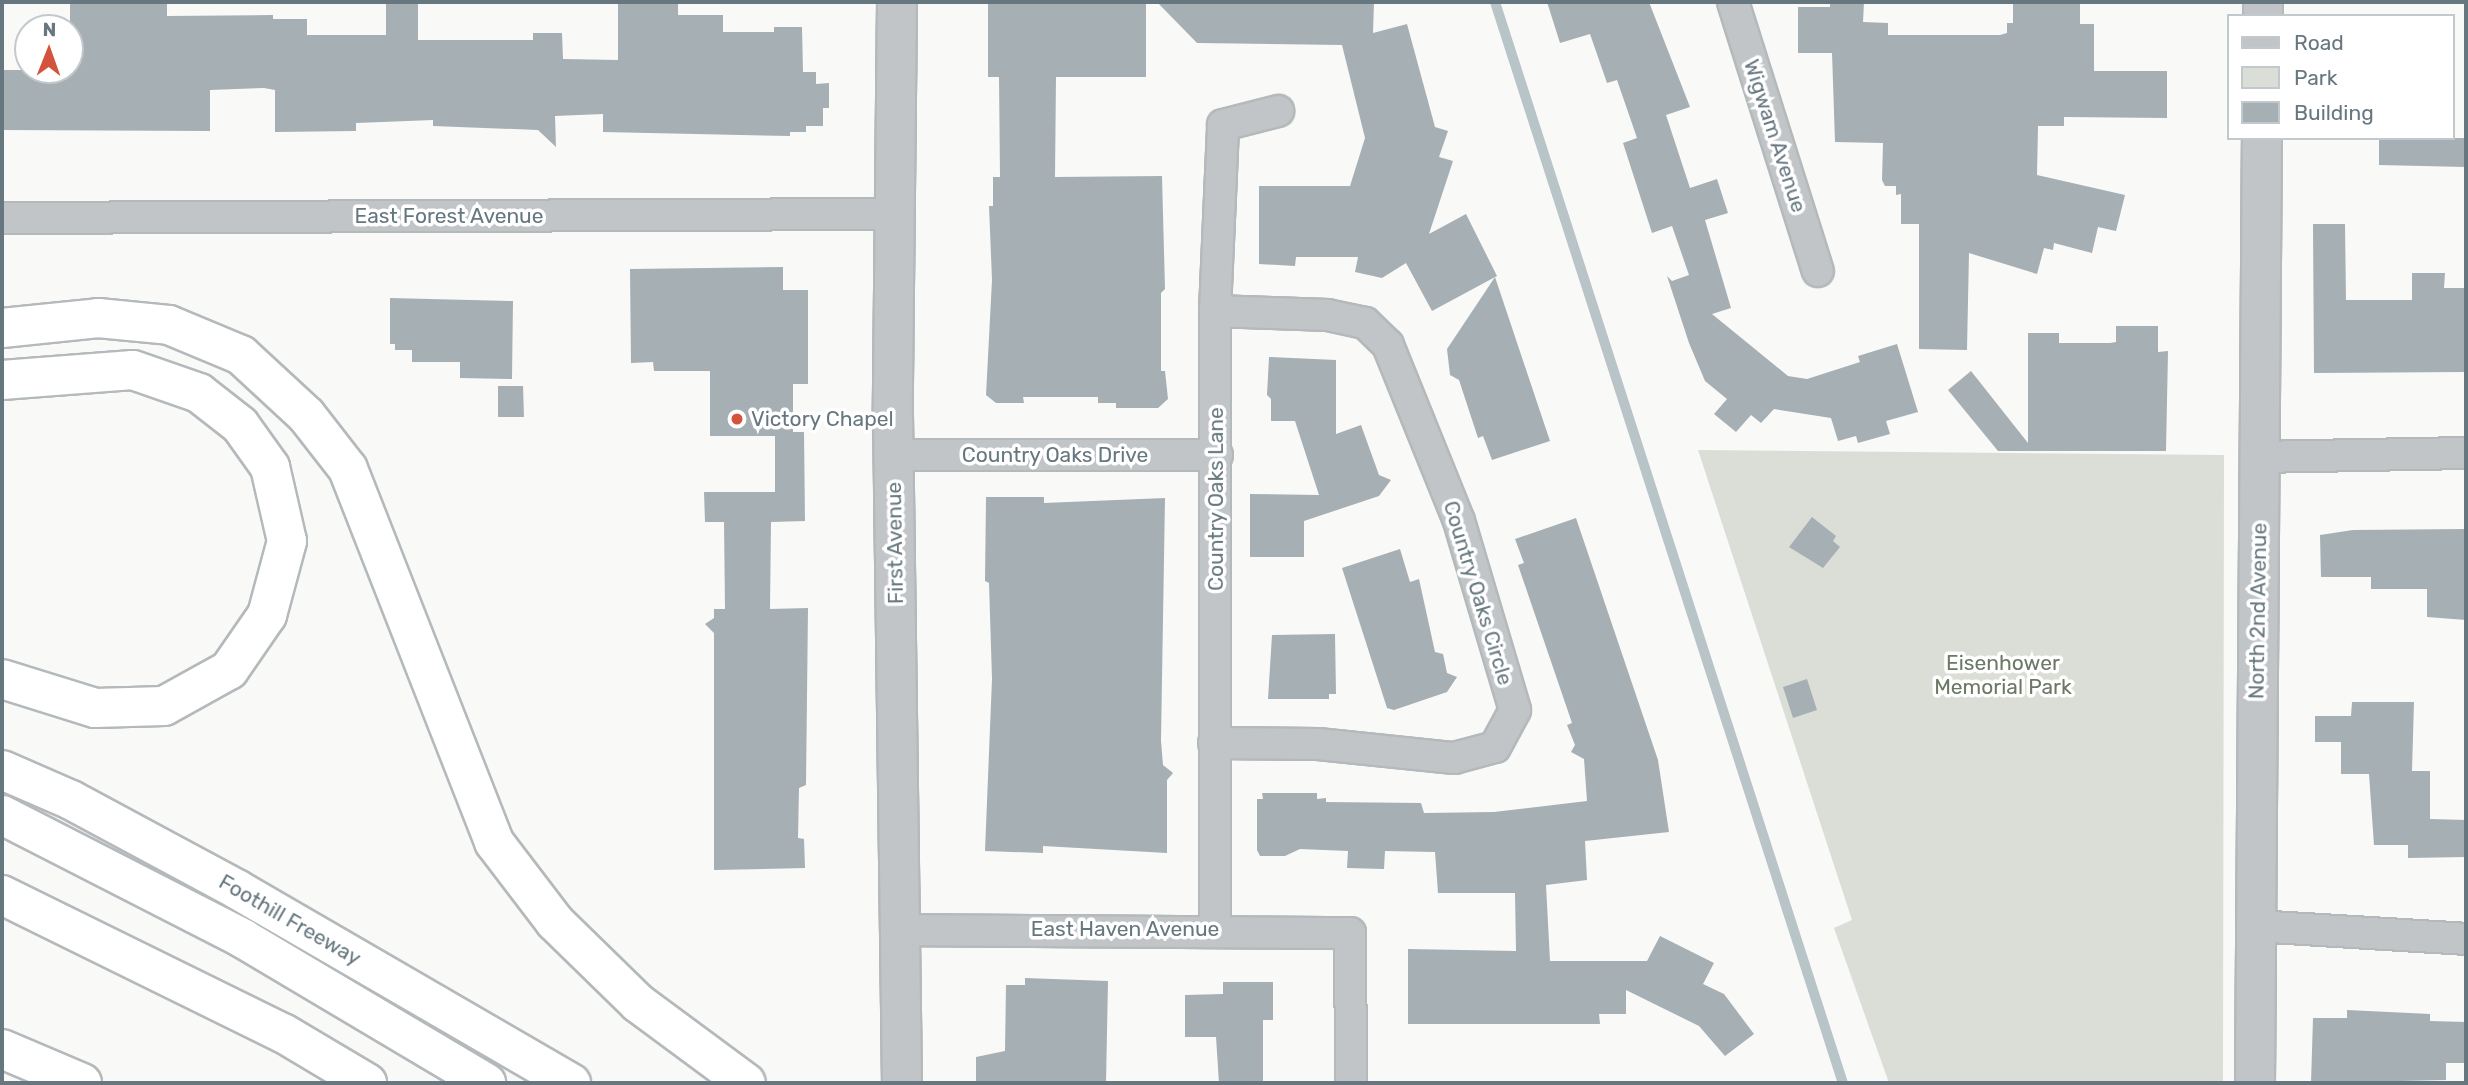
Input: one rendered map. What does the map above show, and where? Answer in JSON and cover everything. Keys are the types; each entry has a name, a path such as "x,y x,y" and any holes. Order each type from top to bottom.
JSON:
{"highway":[{"path":"2,328 98,318 169,325 241,355 306,415 348,469 494,842 555,922 638,1003 746,1083"},
{"path":"2,380 133,370 198,393 240,425 270,467 287,541 267,615 229,670 164,706 95,708 2,679"},
{"name":"Foothill Freeway","path":"2,770 71,800 238,890 571,1083"},
{"path":"2,815 242,938 486,1083"},
{"path":"2,895 283,1033 357,1077 383,1083"},
{"path":"2,1049 82,1083"}],"street":[{"name":"First Avenue","path":"897,2 894,455 902,1083"},
{"name":"Wigwam Avenue","path":"1733,2 1818,271"},
{"name":"Country Oaks Lane","path":"1215,930 1215,311 1223,125 1278,111"},
{"name":"North 2nd Avenue","path":"2255,1083 2262,140"},
{"name":"East Forest Avenue","path":"2,218 896,214"},
{"name":"Country Oaks Circle","path":"1214,743 1318,744 1454,758 1495,747 1515,710 1458,521 1388,345 1365,323 1328,315 1215,311"},
{"path":"2258,457 2466,453"},
{"name":"Country Oaks Drive","path":"894,455 1217,455"},
{"path":"2255,926 2466,939"},
{"name":"East Haven Avenue","path":"899,930 1215,930 1350,933 1351,1083"}],"green space":[{"name":"Eisenhower Memorial Park","path":"1698,450 2224,455 2223,1083 1889,1083 1834,928 1852,920"}],"building":[{"path":"70,2 167,2 167,16 273,15 273,19 307,19 307,35 386,35 386,2 418,2 418,40 533,40 533,33 562,33 563,59 618,60 618,2 678,2 678,15 723,15 723,32 774,32 774,27 802,27 803,72 816,72 816,84 829,83 829,108 823,108 823,126 806,126 806,132 790,132 790,136 603,132 603,114 555,116 556,147 538,130 433,126 433,120 356,123 356,131 275,132 275,90 264,88 210,90 210,131 2,130 2,70 14,70 14,84 84,84 84,14 70,14"},
{"path":"988,2 1146,2 1146,77 1056,77 1055,177 1162,176 1165,289 1161,293 1161,371 1165,371 1168,399 1158,408 1116,408 1116,403 1098,403 1098,397 1023,397 1024,403 996,403 986,395 992,280 989,206 993,206 993,177 1000,177 999,77 988,77"},
{"path":"1157,2 1374,2 1373,33 1407,24 1435,127 1448,131 1439,157 1453,161 1429,234 1466,214 1497,276 1432,311 1406,263 1382,278 1355,272 1358,257 1296,257 1295,266 1259,264 1259,186 1350,186 1365,138 1342,45 1197,43"},
{"path":"1547,2 1649,2 1690,107 1666,115 1690,188 1717,179 1728,213 1705,220 1731,308 1712,314 1788,376 1807,379 1860,362 1858,356 1897,344 1918,412 1886,421 1890,434 1858,443 1856,436 1838,441 1831,418 1774,409 1761,423 1751,415 1736,432 1714,414 1727,399 1705,381 1689,343 1667,276 1672,281 1689,275 1672,226 1652,233 1623,143 1637,138 1617,80 1607,83 1590,34 1560,43"},
{"path":"1830,2 1864,2 1863,22 1888,23 1888,35 2000,35 2007,33 2007,23 2013,23 2013,2 2080,2 2080,24 2094,24 2094,71 2167,71 2167,118 2064,117 2064,126 2038,126 2037,175 2125,195 2116,231 2098,227 2092,253 2054,243 2053,250 2044,248 2037,274 1969,253 1967,350 1919,349 1919,224 1901,224 1901,194 1896,195 1896,186 1885,186 1882,180 1883,143 1835,142 1832,53 1798,53 1798,7 1830,7"},
{"path":"2466,138 2466,167 2379,165 2379,140"},
{"path":"2313,224 2345,224 2346,300 2412,300 2412,273 2445,273 2444,288 2466,288 2466,372 2314,373"},
{"path":"783,267 783,290 808,290 808,384 793,384 793,432 804,432 805,521 771,522 770,609 808,608 806,785 799,788 798,838 804,839 805,868 714,870 714,633 705,624 714,618 714,609 725,609 724,522 705,522 704,492 775,492 775,436 710,436 710,371 654,371 653,362 631,363 630,269"},
{"path":"1495,277 1550,441 1492,460 1483,436 1478,438 1459,380 1450,375 1447,349"},
{"path":"390,298 513,301 512,379 460,378 460,362 412,362 412,350 395,350 395,344 390,344"},
{"path":"2116,326 2158,326 2158,352 2168,351 2166,451 1998,451 1948,390 1971,371 2028,443 2028,333 2059,333 2059,343 2110,343 2116,342"},
{"path":"1269,357 1336,360 1336,434 1361,425 1379,475 1391,480 1379,496 1304,521 1304,557 1250,557 1250,494 1319,495 1295,421 1271,421 1271,399 1267,395"},
{"path":"498,386 523,386 524,417 498,417"},
{"path":"986,497 1044,497 1044,503 1165,498 1161,741 1163,765 1173,773 1167,780 1167,853 1043,846 1043,853 985,851 992,679 989,583 985,581"},
{"path":"1812,517 1836,536 1833,541 1840,547 1823,568 1789,547"},
{"path":"1576,518 1658,760 1669,832 1585,841 1587,880 1546,885 1550,961 1647,961 1660,936 1714,963 1703,984 1724,994 1754,1034 1725,1056 1699,1026 1626,990 1626,1014 1599,1014 1600,1024 1408,1024 1408,949 1516,951 1515,893 1438,893 1435,852 1385,851 1384,869 1347,868 1348,851 1300,849 1285,856 1260,856 1257,850 1257,799 1263,799 1262,793 1317,793 1317,799 1326,798 1326,802 1421,803 1424,813 1494,812 1587,801 1584,759 1571,752 1575,745 1567,725 1572,723 1518,565 1524,563 1515,539"},
{"path":"2466,529 2466,620 2427,617 2427,589 2371,589 2371,577 2321,577 2320,535 2353,530"},
{"path":"1400,549 1410,582 1419,579 1435,652 1443,654 1447,673 1457,677 1447,692 1394,710 1387,708 1342,568"},
{"path":"1335,634 1336,694 1329,694 1329,699 1268,699 1272,635"},
{"path":"1807,679 1817,710 1793,718 1783,687"},
{"path":"2352,702 2414,702 2412,771 2430,771 2430,819 2466,820 2466,857 2408,858 2408,845 2374,845 2369,774 2341,774 2341,742 2315,742 2315,716 2351,716"},
{"path":"1025,978 1108,981 1106,1083 976,1083 976,1057 1005,1051 1006,985 1025,985"},
{"path":"1223,982 1273,982 1273,1020 1263,1020 1263,1083 1219,1083 1216,1037 1185,1037 1185,995 1223,994"},
{"path":"2347,1010 2430,1014 2430,1021 2466,1022 2466,1063 2446,1063 2446,1080 2311,1083 2313,1018 2347,1018"}],"waterway":[{"path":"1495,2 1843,1083"}],"place":[{"name":"Victory Chapel","path":"737,419"}]}
